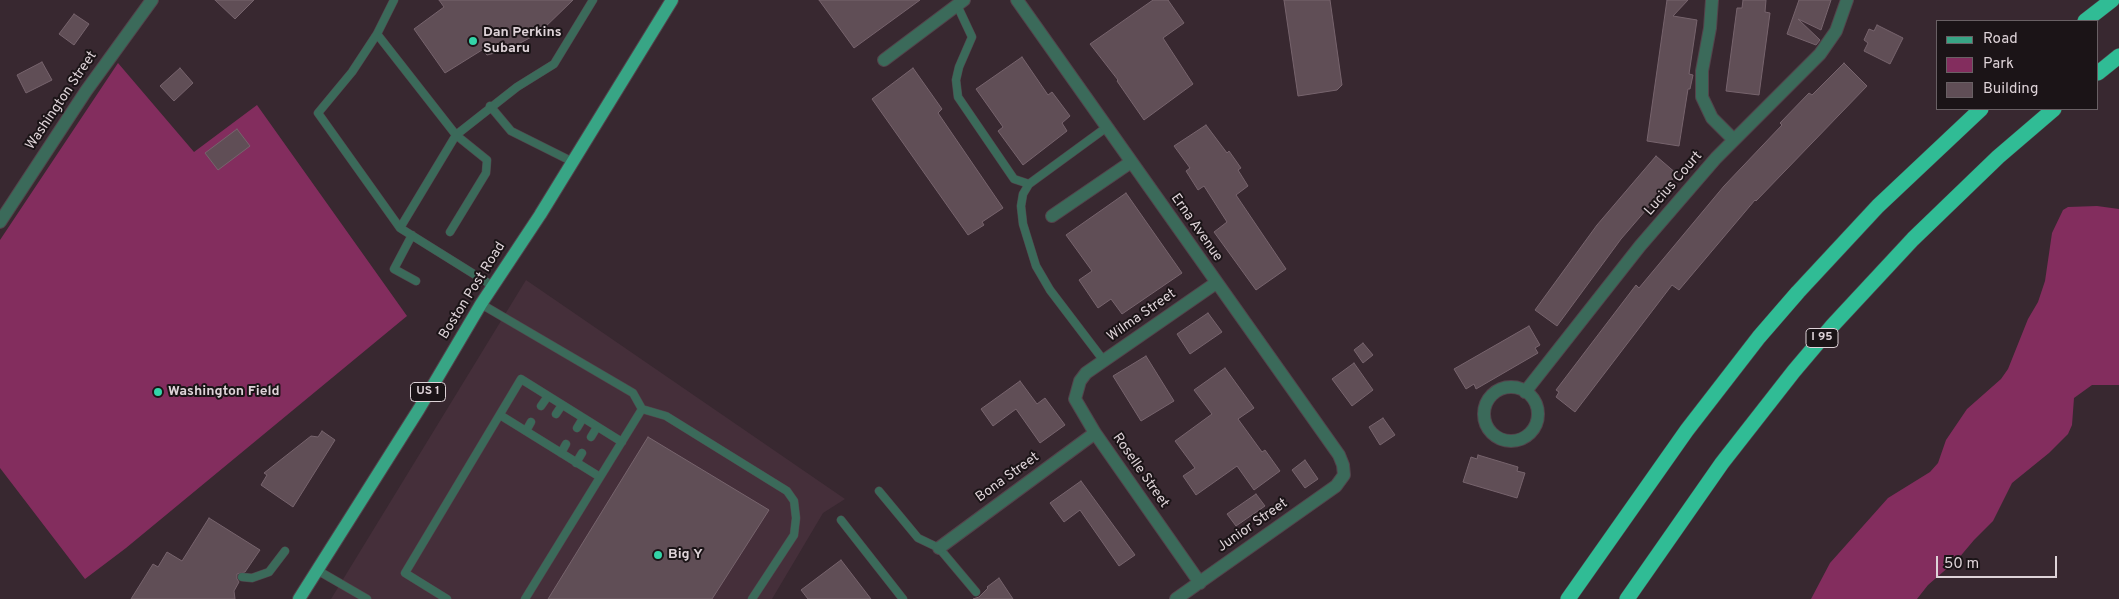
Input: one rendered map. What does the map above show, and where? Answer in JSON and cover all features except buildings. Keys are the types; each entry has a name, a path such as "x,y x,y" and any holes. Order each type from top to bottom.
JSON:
{"highway":[{"path":"2086,20 2112,0"},
{"path":"2099,72 2119,56"},
{"path":"1566,599 1686,430 1772,322 1878,206 1980,110"},
{"name":"I 95","path":"1627,599 1722,463 1833,325 1920,232 1998,157 2053,110"},
{"path":"1634,599 1654,560"}],"main road":[{"name":"Boston Post Road","path":"299,599 419,409 481,304 573,162 672,0"}],"street":[{"name":"Washington Street","path":"0,222 86,91 152,0"},
{"name":"Erna Avenue","path":"1017,0 1339,456 1343,465 1344,475"},
{"path":"1712,0 1702,71 1702,98 1712,118 1734,140"},
{"name":"Lucius Court","path":"1525,392 1640,246 1716,158 1820,54 1836,31 1847,0"},
{"path":"884,60 960,3"},
{"path":"1052,216 1132,162"},
{"name":"Wilma Street","path":"1086,374 1216,283"},
{"name":"Roselle Street","path":"1086,374 1080,381 1075,399 1095,433 1200,583"},
{"path":"1507,388 1517,388 1525,392 1536,404 1536,421 1533,429 1527,435 1512,441 1496,436 1489,430 1485,422 1484,413 1491,396 1507,388"},
{"name":"Bona Street","path":"939,548 1095,433"},
{"name":"Junior Street","path":"1176,599 1336,486 1344,475"}],"lane":[{"path":"394,0 377,34 352,72 318,113 400,228 493,286"},
{"path":"400,228 456,134 490,106 554,64 593,0"},
{"path":"960,3 972,37 956,80 958,97 1014,180 1029,184"},
{"path":"377,34 456,134 487,160 486,173 450,232"},
{"path":"490,106 512,131 573,162"},
{"path":"1104,361 1050,290 1036,266 1021,214 1021,200 1029,184 1107,127"},
{"path":"412,235 394,269 416,281"},
{"path":"481,304 633,393 642,409 666,416 787,491 794,501 796,518 794,535 752,599"},
{"path":"447,599 404,573 521,379 622,442"},
{"path":"541,406 548,396"},
{"path":"556,414 562,405"},
{"path":"525,599 642,409"},
{"path":"500,415 600,478"},
{"path":"576,428 583,418"},
{"path":"526,432 532,422"},
{"path":"591,437 597,427"},
{"path":"540,440 545,432"},
{"path":"561,453 566,444"},
{"path":"576,463 582,453"},
{"path":"879,491 918,538 939,548 976,592"},
{"path":"841,520 903,599"},
{"path":"242,577 252,578 269,572 285,551"},
{"path":"317,570 367,599"}],"shaded area":[{"name":"Big Y","path":"526,280 845,499 823,513 772,599 331,599"}],"green space":[{"name":"Washington Field","path":"118,63 194,152 257,105 407,316 126,548 85,579 0,468 0,240"},
{"path":"2097,206 2119,209 2119,385 2092,385 2074,398 2072,425 2068,434 2049,453 2012,483 1993,521 1958,559 1928,585 1917,599 1811,599 1830,563 1888,498 1930,472 1938,463 1946,440 1967,409 2001,379 2008,369 2028,319 2038,302 2045,281 2052,233 2063,210 2068,207"}],"place":[{"name":"Dan Perkins Subaru","path":"473,41"},
{"name":"Washington Field","path":"158,392"},
{"name":"Big Y","path":"658,555"}]}
